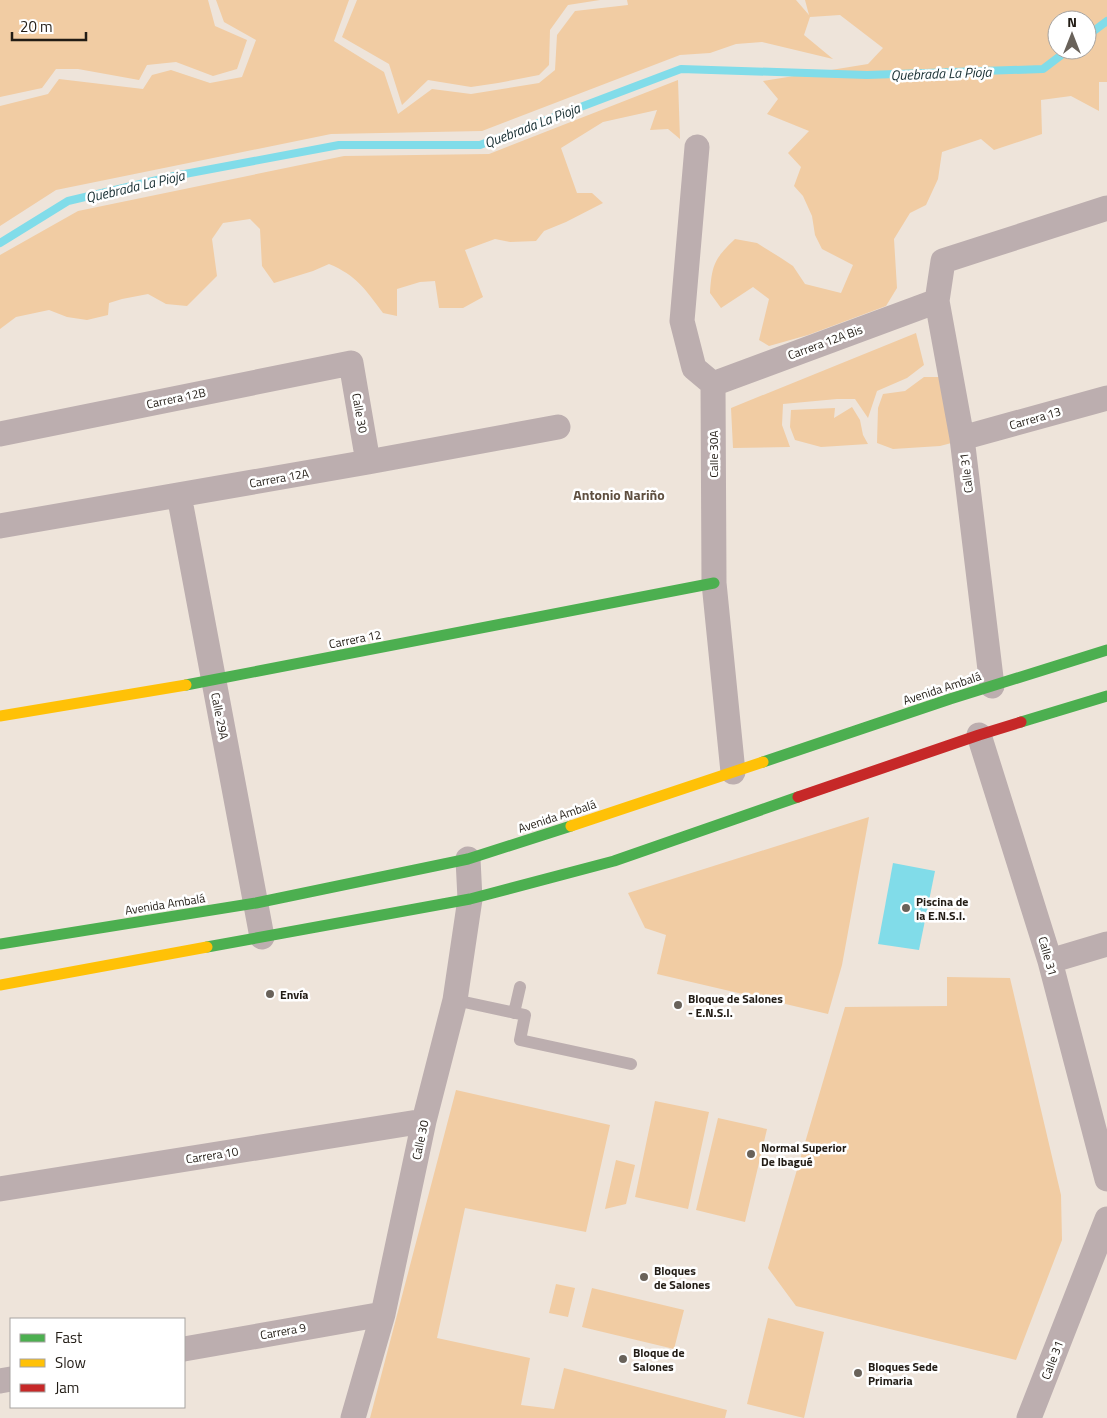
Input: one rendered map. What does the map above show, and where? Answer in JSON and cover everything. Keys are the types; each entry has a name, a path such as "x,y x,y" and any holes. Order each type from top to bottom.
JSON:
{"main road":[{"name":"Carrera 12","path":"0,716 213,680 714,584"},
{"name":"Avenida Ambalá","path":"0,944 256,903 468,859 992,686 1107,650"},
{"path":"0,985 470,898 614,861 980,736 1107,696"}],"street":[{"path":"697,147 682,321 694,368 713,384"},
{"name":"Calle 31","path":"992,686 962,438 937,301 942,261 1107,208"},
{"name":"Carrera 12A Bis","path":"713,384 937,301"},
{"name":"Carrera 12B","path":"0,434 351,363"},
{"name":"Calle 30","path":"351,363 368,462"},
{"name":"Calle 30A","path":"713,384 714,584 732,772"},
{"name":"Carrera 13","path":"962,438 1107,398"},
{"name":"Carrera 12A","path":"0,526 558,427"},
{"name":"Calle 29A","path":"179,495 262,937"},
{"name":"Calle 31","path":"980,736 1050,962 1107,1179"},
{"name":"Calle 30","path":"353,1418 383,1314 424,1121 455,1000 470,898 468,859"},
{"path":"1050,962 1107,944"},
{"name":"Carrera 10","path":"0,1189 424,1121"},
{"name":"Calle 31","path":"1029,1418 1107,1219"},
{"name":"Carrera 9","path":"185,1349 383,1314"}],"lane":[{"path":"514,1012 520,987"},
{"path":"455,1000 525,1015 520,1040 631,1064"}],"shaded area":[{"path":"0,0 208,0 215,26 247,40 237,69 213,76 176,62 147,65 139,80 78,69 56,69 42,88 0,97"},
{"path":"216,0 349,0 334,41 384,72 398,114 432,89 471,94 539,83 555,70 557,35 575,11 628,5 627,0 796,0 809,15 805,0 1107,0 1107,82 1099,82 1099,111 1071,96 1041,100 1042,134 994,150 981,139 942,152 938,179 926,205 910,213 894,239 897,288 886,306 808,335 769,346 759,340 769,299 753,287 721,308 710,293 713,269 718,257 735,239 757,243 793,266 805,284 841,293 853,265 822,249 815,235 812,216 803,196 794,186 801,167 788,153 809,131 767,114 778,99 763,81 868,64 883,48 840,15 810,17 804,35 833,59 762,42 736,44 710,53 680,55 482,131 331,134 56,190 0,226 0,106 48,94 59,79 143,89 152,75 171,70 210,83 242,77 256,40 224,22"},
{"path":"357,0 600,0 568,5 550,30 549,65 539,75 471,87 428,80 402,105 389,64 342,37"},
{"path":"678,80 680,139 668,129 650,130 657,110 603,122 561,148 577,193 592,193 603,203 544,231 536,241 510,242 495,239 465,250 483,297 463,308 439,308 435,281 420,282 397,289 397,316 383,313 366,290 353,278 329,264 274,283 262,266 260,229 250,219 223,223 212,239 217,276 187,306 166,304 148,294 109,303 108,315 87,320 67,317 49,310 16,317 0,329 0,255 78,211 344,156 489,154"},
{"path":"916,333 924,365 907,378 877,391 868,418 855,399 783,404 782,425 790,447 733,448 731,408"},
{"path":"924,377 939,377 959,441 940,446 893,449 877,443 878,408 883,394 905,391"},
{"path":"852,407 860,420 863,435 868,444 821,447 795,440 790,427 791,410 835,408 834,418"},
{"path":"869,817 842,965 828,1014 657,974 666,935 645,928 628,893"},
{"path":"947,977 1010,978 1061,1195 1062,1240 1016,1360 796,1306 768,1268 845,1007 947,1006"},
{"path":"456,1090 610,1125 586,1232 465,1208 437,1338 530,1358 521,1405 554,1409 564,1368 727,1410 725,1418 370,1418"},
{"path":"655,1101 709,1112 688,1209 635,1197"},
{"path":"718,1118 767,1129 745,1222 696,1210"},
{"path":"616,1160 635,1165 626,1204 605,1209"},
{"path":"556,1284 575,1288 568,1317 549,1313"},
{"path":"592,1288 684,1310 674,1349 582,1327"},
{"path":"768,1318 824,1332 804,1418 747,1404"}],"water":[{"name":"Piscina de la E.N.S.I.","path":"893,863 935,871 919,950 878,944"}],"waterway":[{"name":"Quebrada La Pioja","path":"1097,28 1107,21"},
{"name":"Quebrada La Pioja","path":"0,243 68,201 174,176 339,145 480,145 681,69 867,75 1043,69 1055,60"}],"traffic: fast":[{"path":"186,685 714,583"},
{"path":"763,762 950,699 1107,650"},
{"path":"1021,722 1107,696"},
{"path":"207,947 470,899 614,861 798,797"},
{"path":"0,944 256,903 468,859 571,826"}],"traffic: slow":[{"path":"0,716 186,685"},
{"path":"571,826 763,762"},
{"path":"0,985 207,947"}],"traffic: jam":[{"path":"798,797 1021,722"}],"place":[{"name":"Piscina de la E.N.S.I.","path":"906,908"},
{"name":"Envía","path":"270,994"},
{"name":"Bloque de Salones - E.N.S.I.","path":"678,1005"},
{"name":"Normal Superior De Ibagué","path":"751,1154"},
{"name":"Bloques de Salones","path":"644,1277"},
{"name":"Bloque de Salones","path":"623,1359"},
{"name":"Bloques Sede Primaria","path":"858,1373"}],"district":[{"name":"Antonio Nariño","path":"619,494"}]}
